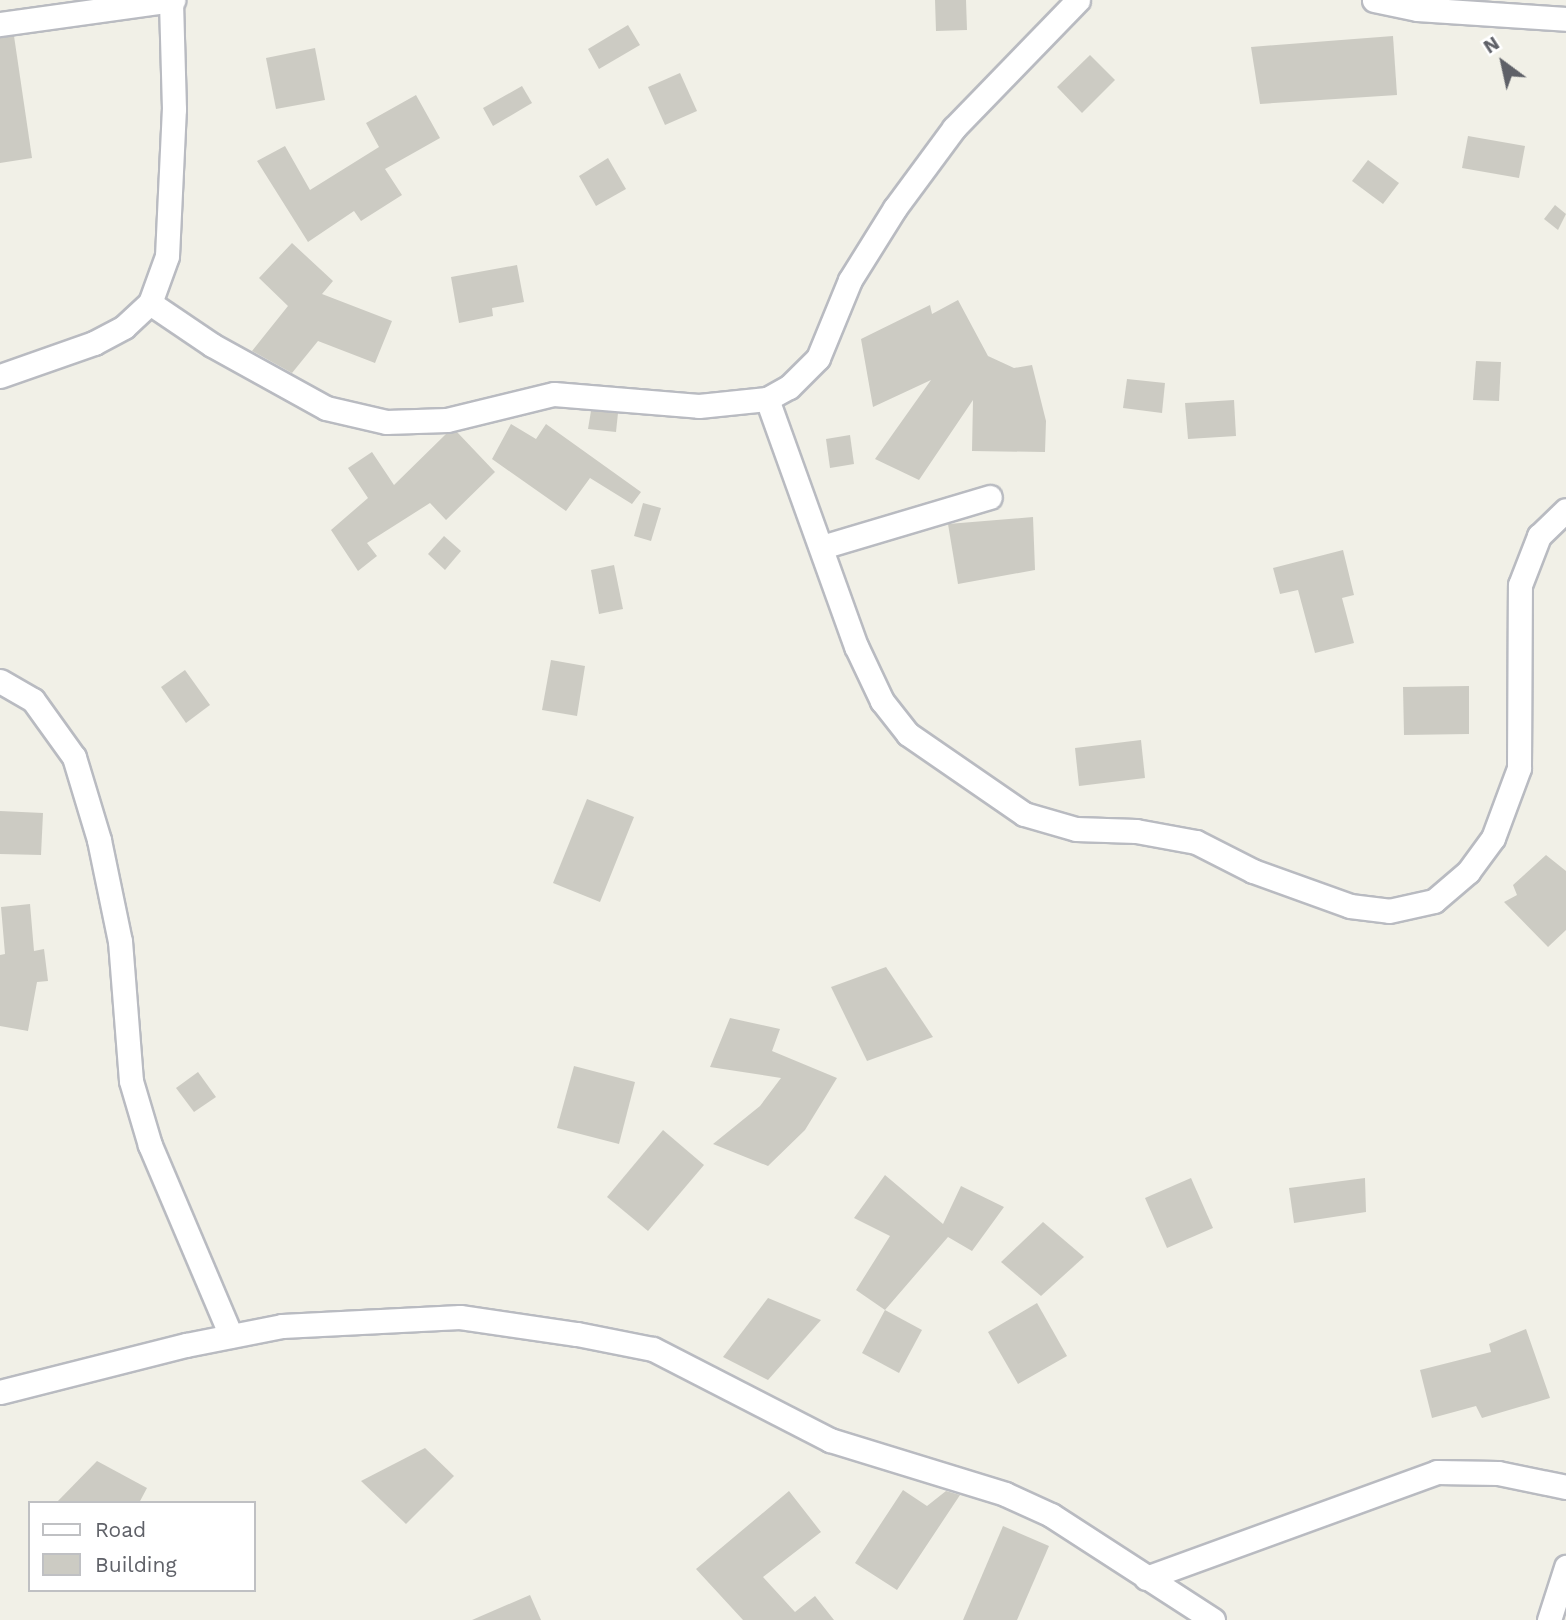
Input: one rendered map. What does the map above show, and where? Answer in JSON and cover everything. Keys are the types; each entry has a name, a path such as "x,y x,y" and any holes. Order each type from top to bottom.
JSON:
{"street":[{"path":"0,24 172,0 174,109 167,256 150,303 124,327 94,343 0,376"},
{"path":"150,303 212,345 326,408 386,422 447,420 554,394 699,407 767,399 789,387 818,358 850,280 895,208 954,128 1077,0"},
{"path":"1374,0 1417,9 1566,19"},
{"path":"767,399 856,646 882,701 908,734 957,772 1024,814 1076,829 1136,831 1196,842 1313,895 1389,911 1424,904 1452,888 1493,838 1519,768 1520,585 1539,536 1566,510"},
{"path":"821,547 990,497"},
{"path":"0,681 33,700 74,757 99,840 120,941 131,1081 150,1145 231,1336"},
{"path":"0,1392 282,1326 460,1317 653,1349 830,1440 1005,1494 1051,1516 1213,1620"},
{"path":"1146,1578 1437,1472 1498,1473 1566,1487"},
{"path":"1549,1620 1566,1567"}],"building":[{"path":"935,0 966,0 967,30 936,31"},
{"path":"628,25 640,45 599,69 588,49"},
{"path":"14,36 32,158 0,163 0,38"},
{"path":"1393,36 1397,95 1260,104 1251,47"},
{"path":"315,48 325,100 276,109 266,58"},
{"path":"1090,55 1115,80 1082,113 1057,87"},
{"path":"680,73 697,111 665,125 648,87"},
{"path":"522,86 532,103 493,126 483,108"},
{"path":"416,95 440,138 385,169 402,195 361,221 354,211 308,242 257,161 285,146 310,190 379,147 366,123"},
{"path":"1468,136 1525,146 1519,178 1462,168"},
{"path":"608,158 626,189 596,206 579,176"},
{"path":"1368,160 1399,183 1383,204 1352,181"},
{"path":"1555,205 1566,214 1558,230 1544,219"},
{"path":"292,243 333,281 322,294 392,321 375,363 318,341 292,373 252,351 288,306 259,278"},
{"path":"517,265 524,302 492,308 493,316 459,323 451,277"},
{"path":"958,300 988,356 1014,368 1032,365 1046,421 1045,452 972,451 973,400 919,480 875,459 931,380 873,407 861,339 930,305 932,314"},
{"path":"1476,361 1501,362 1499,401 1473,400"},
{"path":"1127,379 1165,383 1162,413 1123,408"},
{"path":"1234,400 1236,436 1188,439 1185,403"},
{"path":"591,411 618,413 616,432 588,429"},
{"path":"511,424 536,439 546,424 641,492 632,504 590,478 566,511 492,459"},
{"path":"457,432 495,472 446,520 430,503 367,543 377,556 358,571 331,530 368,498 348,468 372,452 394,485 446,434"},
{"path":"850,435 854,464 830,468 826,439"},
{"path":"643,503 661,508 651,541 634,536"},
{"path":"1033,517 1035,570 958,584 948,524"},
{"path":"444,536 461,551 445,570 428,554"},
{"path":"1343,550 1354,595 1342,598 1354,643 1315,653 1298,590 1280,594 1273,568"},
{"path":"614,565 623,609 599,614 591,570"},
{"path":"551,660 585,666 577,716 542,710"},
{"path":"185,670 210,705 186,723 161,687"},
{"path":"1469,686 1469,734 1404,735 1403,687"},
{"path":"1141,740 1145,778 1079,786 1075,748"},
{"path":"587,799 634,817 600,902 553,883"},
{"path":"0,811 43,813 41,855 0,854"},
{"path":"1546,855 1566,871 1566,930 1548,947 1504,902 1517,895 1513,885"},
{"path":"30,904 34,951 44,949 48,981 37,982 28,1031 0,1026 0,955 5,954 1,907"},
{"path":"886,967 933,1037 867,1061 831,987"},
{"path":"730,1018 780,1029 772,1051 837,1078 805,1130 768,1166 713,1144 760,1106 781,1078 710,1067"},
{"path":"574,1066 635,1082 619,1144 557,1128"},
{"path":"198,1072 216,1097 194,1112 176,1088"},
{"path":"663,1130 704,1165 648,1231 607,1197"},
{"path":"885,1175 943,1224 961,1186 1004,1207 972,1251 948,1237 885,1310 856,1290 890,1236 854,1218"},
{"path":"1191,1178 1213,1228 1167,1248 1145,1198"},
{"path":"1365,1178 1366,1212 1294,1223 1289,1188"},
{"path":"1043,1222 1084,1257 1041,1296 1001,1262"},
{"path":"768,1298 821,1320 768,1380 723,1357"},
{"path":"1037,1303 1067,1356 1018,1384 988,1332"},
{"path":"885,1310 922,1330 899,1373 862,1353"},
{"path":"1526,1329 1550,1398 1482,1418 1476,1406 1432,1418 1420,1370 1491,1352 1489,1344"},
{"path":"425,1448 454,1476 406,1524 361,1481"},
{"path":"97,1461 147,1488 140,1501 58,1501"},
{"path":"903,1490 927,1506 946,1491 960,1495 897,1590 855,1563"},
{"path":"789,1491 821,1532 763,1577 795,1612 815,1596 834,1620 743,1620 696,1569"},
{"path":"1003,1526 1049,1546 1017,1620 963,1620"},
{"path":"530,1595 541,1620 472,1620"}]}
